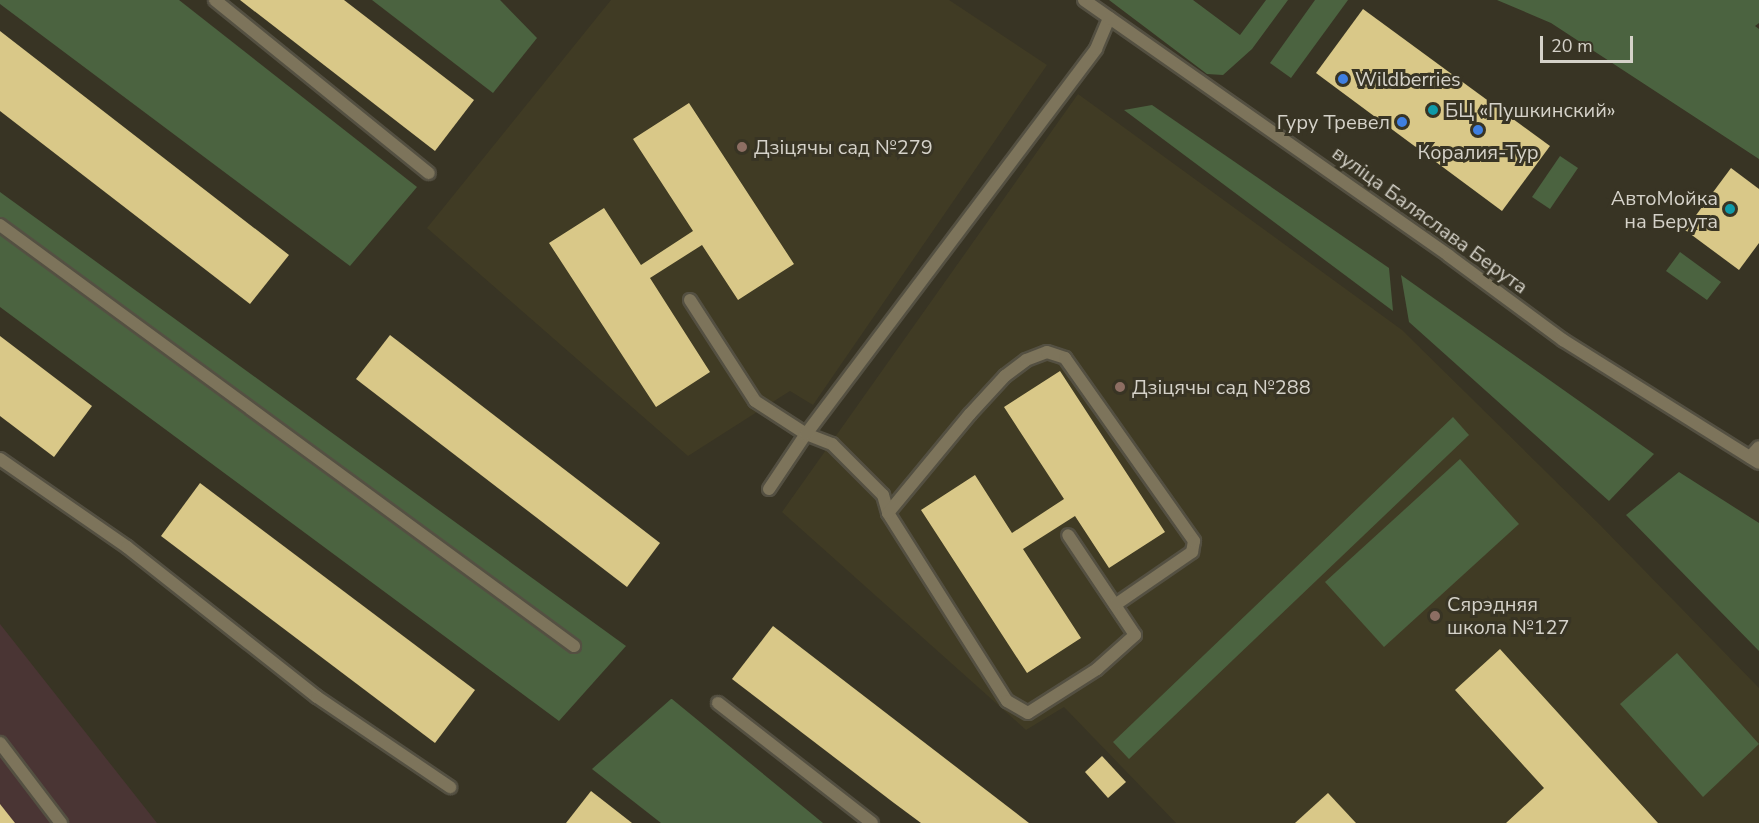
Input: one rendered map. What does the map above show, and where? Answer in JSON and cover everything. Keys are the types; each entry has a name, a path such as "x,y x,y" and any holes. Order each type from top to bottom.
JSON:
{"street":[{"path":"215,0 429,173"},
{"name":"вуліца Баляслава Берута","path":"1084,0 1411,229 1563,340 1754,460"},
{"path":"769,489 806,434 1096,49 1110,18"},
{"path":"0,225 574,646"},
{"path":"690,300 755,401 806,434 832,444 883,495 888,513 1007,701 1028,713 1097,669 1136,635 1068,535"},
{"path":"888,513 970,414 1005,376 1026,360 1047,352 1065,358 1194,541 1192,552 1115,605"},
{"path":"1754,460 1759,447"},
{"path":"0,459 127,548 317,697 450,787"},
{"path":"718,703 872,823"},
{"path":"0,743 61,823"}],"shaded area":[{"name":"Дзіцячы сад №279","path":"611,0 949,0 1047,65 813,405 790,391 688,456 427,228"},
{"path":"1078,94 1402,330 1600,525 1759,688 1759,823 1176,823 1064,707 1026,730 782,512"},
{"path":"0,624 157,823 0,823"}],"green space":[{"path":"0,0 179,0 417,187 350,266 0,4"},
{"path":"372,0 500,0 537,38 493,93"},
{"path":"1109,0 1193,0 1240,35 1266,0 1288,0 1252,49 1223,75 1207,74"},
{"path":"1315,0 1348,0 1291,78 1270,63"},
{"path":"1497,0 1759,0 1759,23 1755,26 1759,29 1759,159 1551,23"},
{"path":"1152,105 1389,268 1393,311 1124,110"},
{"path":"1560,156 1578,168 1550,209 1532,197"},
{"path":"0,192 626,646 559,721 0,307"},
{"path":"1680,252 1721,282 1707,300 1666,271"},
{"path":"1401,275 1654,454 1609,501 1409,322"},
{"path":"1453,417 1469,435 1129,759 1113,742"},
{"path":"1460,459 1519,524 1384,647 1325,582"},
{"path":"1679,472 1759,523 1759,651 1626,515"},
{"path":"1677,653 1759,744 1703,797 1620,704"},
{"path":"671,699 823,823 661,823 592,769"}],"building":[{"path":"240,0 344,0 474,100 435,151"},
{"name":"БЦ «Пушкинский»","path":"1363,9 1550,146 1502,211 1316,73"},
{"path":"0,31 289,255 250,304 0,111"},
{"path":"689,103 794,264 738,300 702,245 650,278 710,372 656,407 549,243 604,208 641,265 693,231 633,139"},
{"name":"АвтоМойка на Берута","path":"1731,168 1759,189 1759,243 1739,270 1685,230"},
{"path":"390,335 660,543 627,587 356,379"},
{"path":"0,336 92,406 54,457 0,416"},
{"path":"1060,371 1165,532 1109,568 1075,516 1023,549 1081,638 1027,673 921,510 975,475 1012,533 1064,499 1004,407"},
{"path":"200,483 475,690 435,743 161,536"},
{"path":"773,626 1029,823 921,823 732,679"},
{"path":"1500,649 1658,823 1506,823 1544,788 1455,690"},
{"path":"1102,756 1126,782 1108,798 1085,772"},
{"path":"591,791 632,823 566,823"},
{"path":"1328,793 1356,823 1295,823"},
{"path":"0,804 15,823 0,823"}],"place":[{"name":"Wildberries","path":"1343,79"},
{"name":"БЦ «Пушкинский»","path":"1433,110"},
{"name":"Гуру Тревел","path":"1402,122"},
{"name":"Коралия-Тур","path":"1478,130"},
{"name":"Дзіцячы сад №279","path":"742,147"},
{"name":"АвтоМойка на Берута","path":"1730,209"},
{"name":"Дзіцячы сад №288","path":"1120,387"},
{"name":"Сярэдняя школа №127","path":"1435,616"}]}
